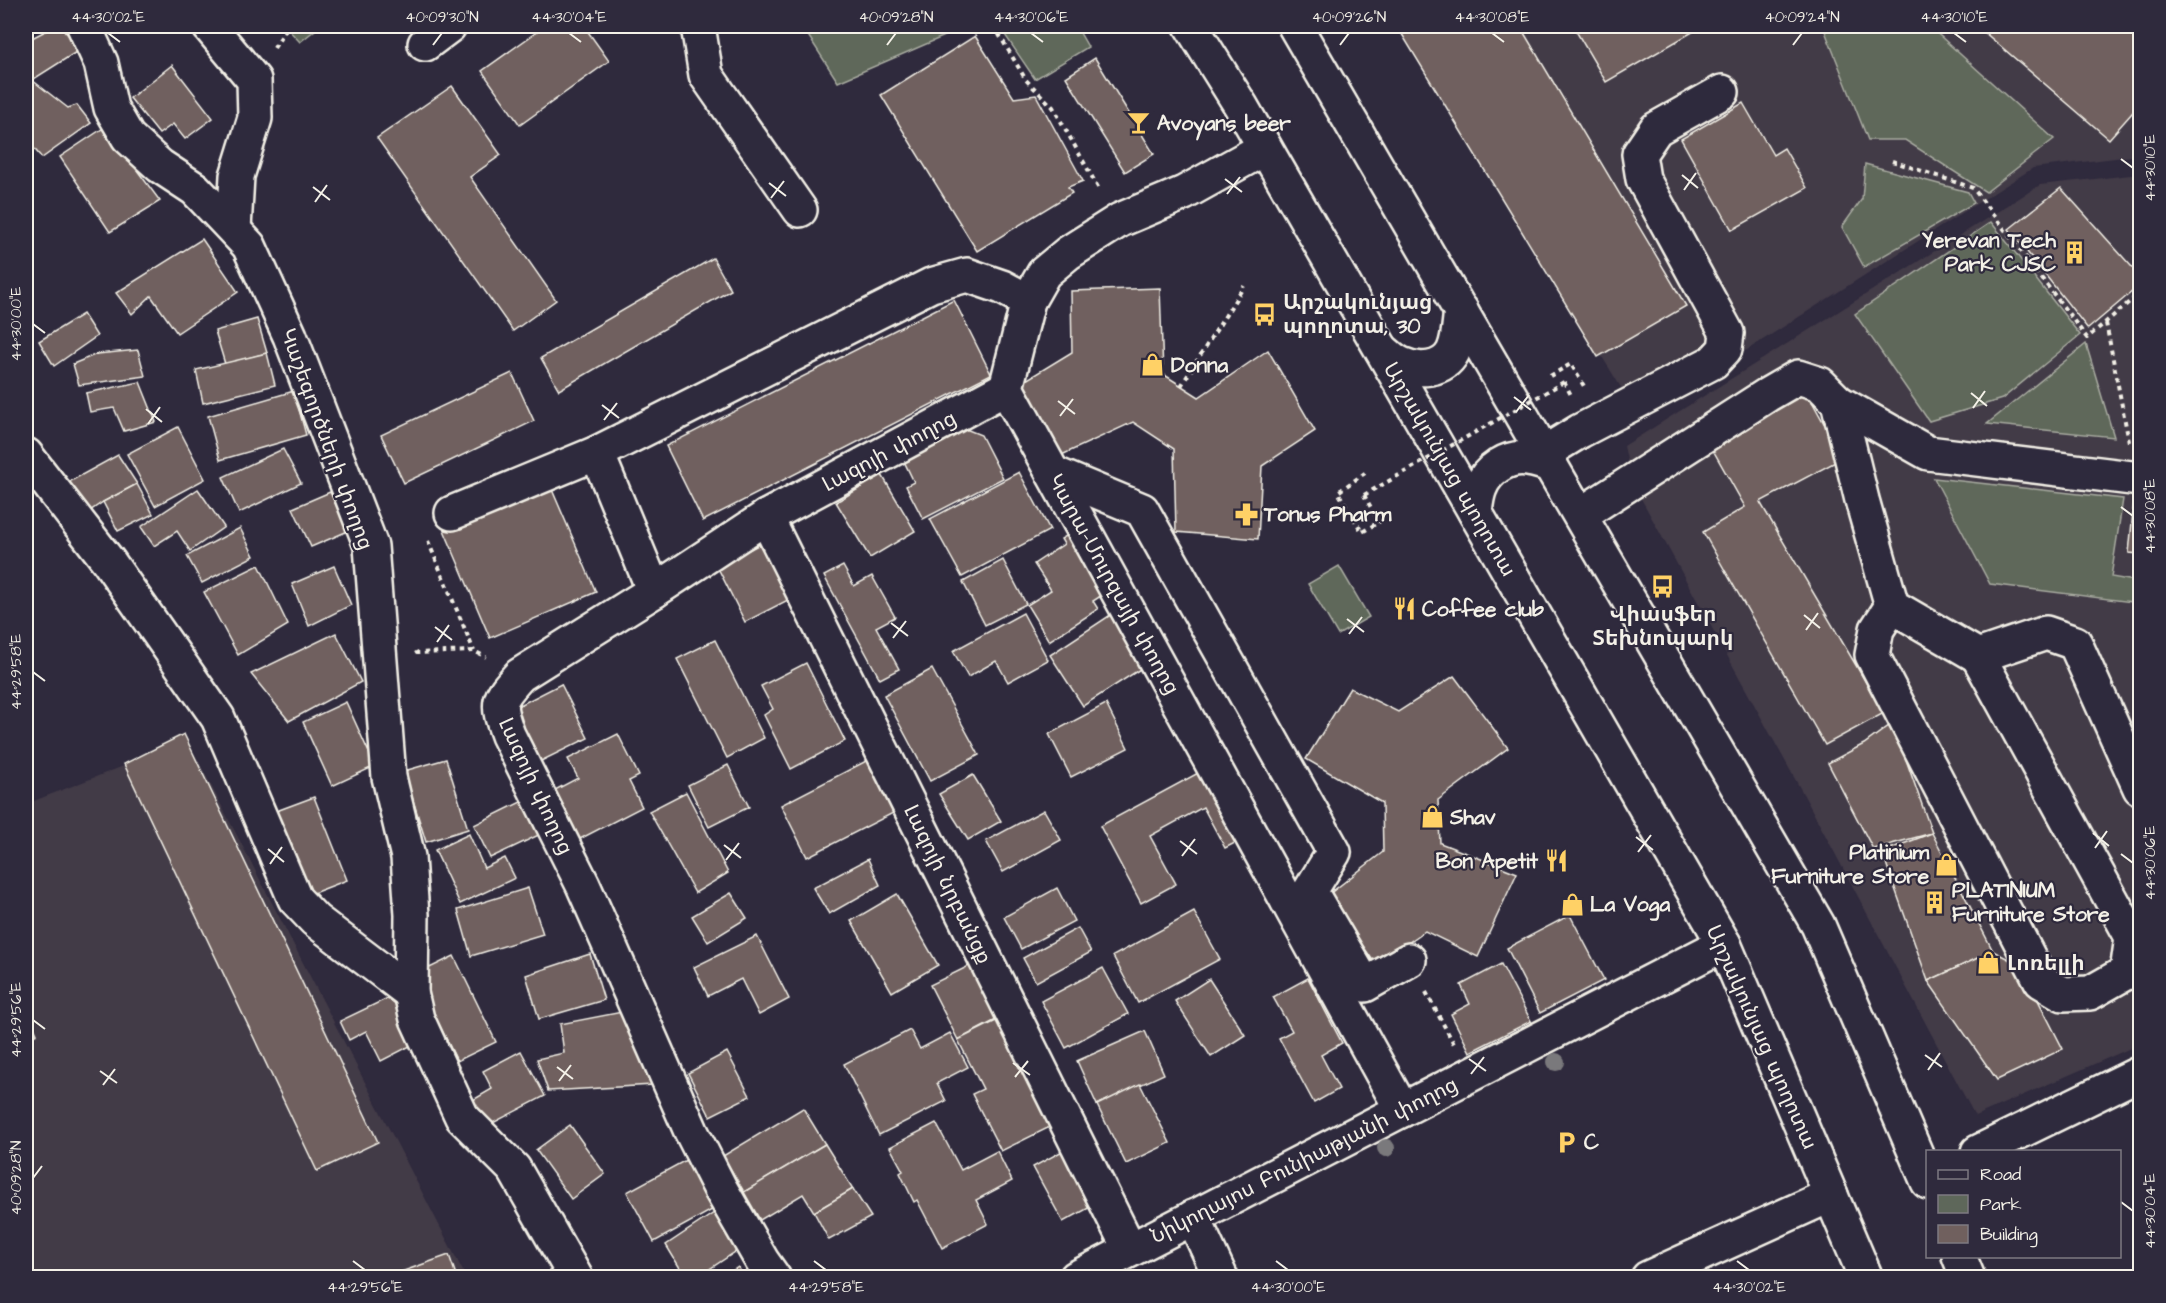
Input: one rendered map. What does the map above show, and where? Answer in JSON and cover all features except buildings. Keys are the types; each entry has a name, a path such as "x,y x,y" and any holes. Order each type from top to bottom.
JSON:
{"street":[{"name":"Կաշեգործների փողոց","path":"84,26 101,63 111,108 128,137 160,166 195,189 249,246 290,336 371,546 389,777 408,857 412,915 411,993 417,1019 462,1118 514,1169 576,1278"},
{"path":"209,26 254,80 255,118 237,176 234,229"},
{"path":"698,26 706,75 800,210"},
{"name":"Արշակունյաց պողոտա","path":"1191,26 1265,148 1724,944 1866,1278"},
{"path":"1295,26 1818,925 1926,1176"},
{"path":"1474,512 1480,488 1488,474 1500,465 1512,460 1547,459 1581,431 1713,362 1725,349 1727,333 1643,179 1639,154 1656,129 1722,92"},
{"path":"1006,388 1028,301 1044,273 1068,253 1120,220 1184,193 1265,148"},
{"path":"452,513 597,453 931,285 966,275 1002,287 1028,301"},
{"path":"1382,350 1401,364 1421,370 1440,365 1452,354 1457,340 1461,310"},
{"path":"1580,515 1798,377 1820,384 1838,402 1928,453 2138,478"},
{"name":"Կարա-Մուրզայի փողոց","path":"1006,388 1402,1110"},
{"name":"Լազոյի փողոց","path":"774,1278 732,1209 691,1131 583,885 508,735 501,718 499,704 503,694 520,675 766,518 1006,388"},
{"path":"1838,402 1862,500 1892,606 1978,656 2132,937 2127,972 2090,993 2064,994 2041,981 1872,655 1877,629 1892,606"},
{"path":"597,453 654,591"},
{"path":"26,454 110,562 218,718 295,899 315,920 411,993"},
{"path":"1053,473 1142,510 1334,852 1311,891 1365,985 1409,960"},
{"name":"Լազոյի նրբանցք","path":"766,518 1130,1250"},
{"path":"1978,656 2046,633 2074,643 2140,788"},
{"name":"Նիկողայոս Բունիաթյանի փողոց","path":"1076,1278 1724,944"},
{"path":"1982,1150 2140,1073"},
{"path":"1665,1274 1831,1195"},
{"path":"1193,1217 1221,1278"},
{"path":"1959,1258 1968,1278"}],"path":[{"path":"994,26 1026,80 1053,107 1095,183"},
{"path":"1892,161 1973,188 2088,338 2140,293"},
{"path":"1181,386 1244,286"},
{"path":"2106,322 2138,478"},
{"path":"1550,376 1571,364"},
{"path":"1365,473 1338,492 1362,532 1379,522 1364,495 1564,382"},
{"path":"452,513 422,526 474,651"},
{"path":"417,653 474,651 520,675"},
{"path":"1409,960 1471,1075"}],"shaded area":[{"path":"1397,26 2140,26 2140,155 2033,168 1640,418"},
{"path":"2140,174 2140,1044 1975,1116 1806,799 1632,482 1624,446 2040,185"},
{"path":"188,741 466,1277 26,1278 26,804"}],"green space":[{"path":"285,26 320,26 300,42"},
{"path":"802,26 968,26 838,82"},
{"path":"999,26 1076,26 1088,47 1035,79"},
{"path":"1823,26 1929,26 2054,139 1986,192 1905,140 1868,140"},
{"path":"1865,164 1968,192 1974,203 1864,267 1842,227 1862,199"},
{"path":"1991,222 2080,335 2002,399 1929,421 1855,314"},
{"path":"2086,344 2114,437 1987,424"},
{"path":"1934,478 2123,499 2111,577 2140,582 2140,603 1990,584"},
{"path":"1339,566 1369,617 1338,635 1308,584"}],"place":[{"name":"Avoyans beer","path":"1139,123"},
{"name":"Yerevan Tech Park CJSC","path":"2074,252"},
{"name":"Արշակունյաց պողոտա, 30","path":"1265,314"},
{"name":"Donna","path":"1153,365"},
{"name":"Tonus Pharm","path":"1246,514"},
{"name":"Վիասֆեր Տեխնոպարկ","path":"1663,586"},
{"name":"Coffee club","path":"1404,609"},
{"name":"Shav","path":"1432,817"},
{"name":"Bon Apetit","path":"1556,861"},
{"name":"Platinium Furniture Store","path":"1947,864"},
{"name":"PLATINIUM Furniture Store","path":"1934,902"},
{"name":"La Voga","path":"1572,904"},
{"name":"Լոռելլի","path":"1989,963"},
{"name":"C","path":"1566,1142"}]}
